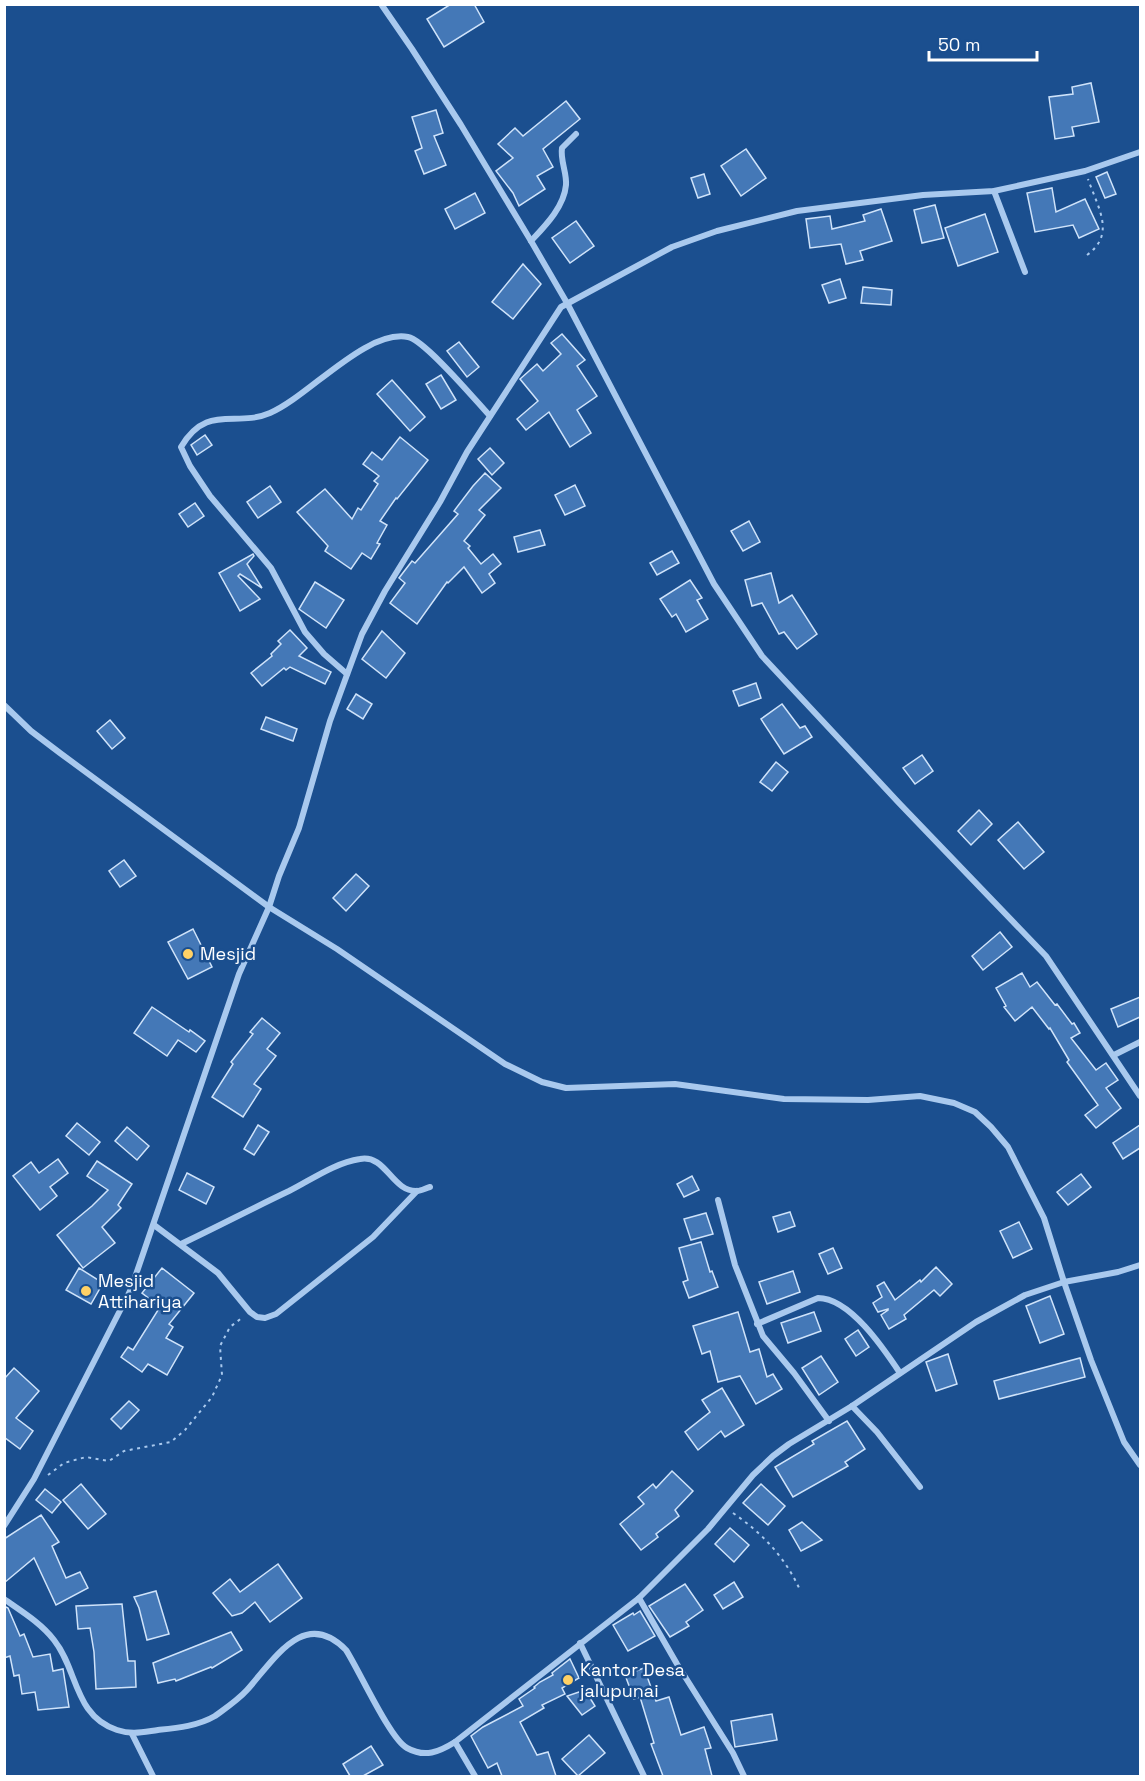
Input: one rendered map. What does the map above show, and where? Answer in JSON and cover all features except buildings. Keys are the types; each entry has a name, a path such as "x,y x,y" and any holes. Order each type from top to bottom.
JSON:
{"street":[{"path":"381,4 461,125 531,241 567,303 714,584 762,656 898,803 1046,956 1114,1054 1140,1096"},
{"path":"531,241 550,221 561,198 566,186 562,148 576,134"},
{"path":"4,1526 30,1488 131,1289 239,974 269,907 299,828 330,721 362,634 385,591 490,416 561,307 672,247 717,231 797,211 923,195 994,191 1085,171 1140,152"},
{"path":"994,191 1025,272"},
{"path":"347,674 324,654 305,632 271,568 210,496 190,466 181,447 187,437 208,422 219,418 269,414 295,399 350,358 390,338 410,337 425,348 490,416"},
{"path":"4,705 24,725 53,748 269,907 337,949 505,1064 542,1082 566,1088 675,1084 784,1099 868,1100 920,1096 954,1103 975,1112 992,1127 1008,1147 1044,1218 1091,1360 1124,1442 1140,1465"},
{"path":"1114,1054 1140,1042"},
{"path":"181,1244 341,1164 361,1158 371,1159 380,1164 402,1187 417,1191"},
{"path":"154,1225 218,1273 250,1312 265,1318 276,1314 373,1237 417,1191 430,1187"},
{"path":"718,1200 735,1265 763,1336 829,1421"},
{"path":"4,1599 54,1639 66,1659 82,1702 97,1719 115,1730 132,1734 201,1723 239,1697 278,1653 292,1642 306,1634 323,1633 338,1641 346,1650 401,1744 419,1753 432,1754 454,1742 639,1598 708,1529 747,1482 773,1456 976,1322 1025,1295 1064,1282 1118,1272 1140,1265"},
{"path":"757,1324 818,1298 828,1298 852,1314 878,1339 900,1373"},
{"path":"852,1406 877,1432 920,1487"},
{"path":"639,1598 733,1753 744,1776"},
{"path":"580,1643 644,1776"},
{"path":"132,1734 153,1776"},
{"path":"454,1742 475,1776"}],"path":[{"path":"1085,171 1101,218 1104,235 1097,248 1087,255"},
{"path":"30,1488 64,1463 86,1457 109,1461 124,1451 171,1442 186,1430 212,1397 222,1375 220,1346 230,1327 250,1312"},
{"path":"725,1508 746,1522 772,1546 790,1569 800,1590"}],"place":[{"name":"Mesjid","path":"188,954"},
{"name":"Mesjid Attihariya","path":"86,1291"},
{"name":"Kantor Desa jalupunai","path":"568,1680"}]}
